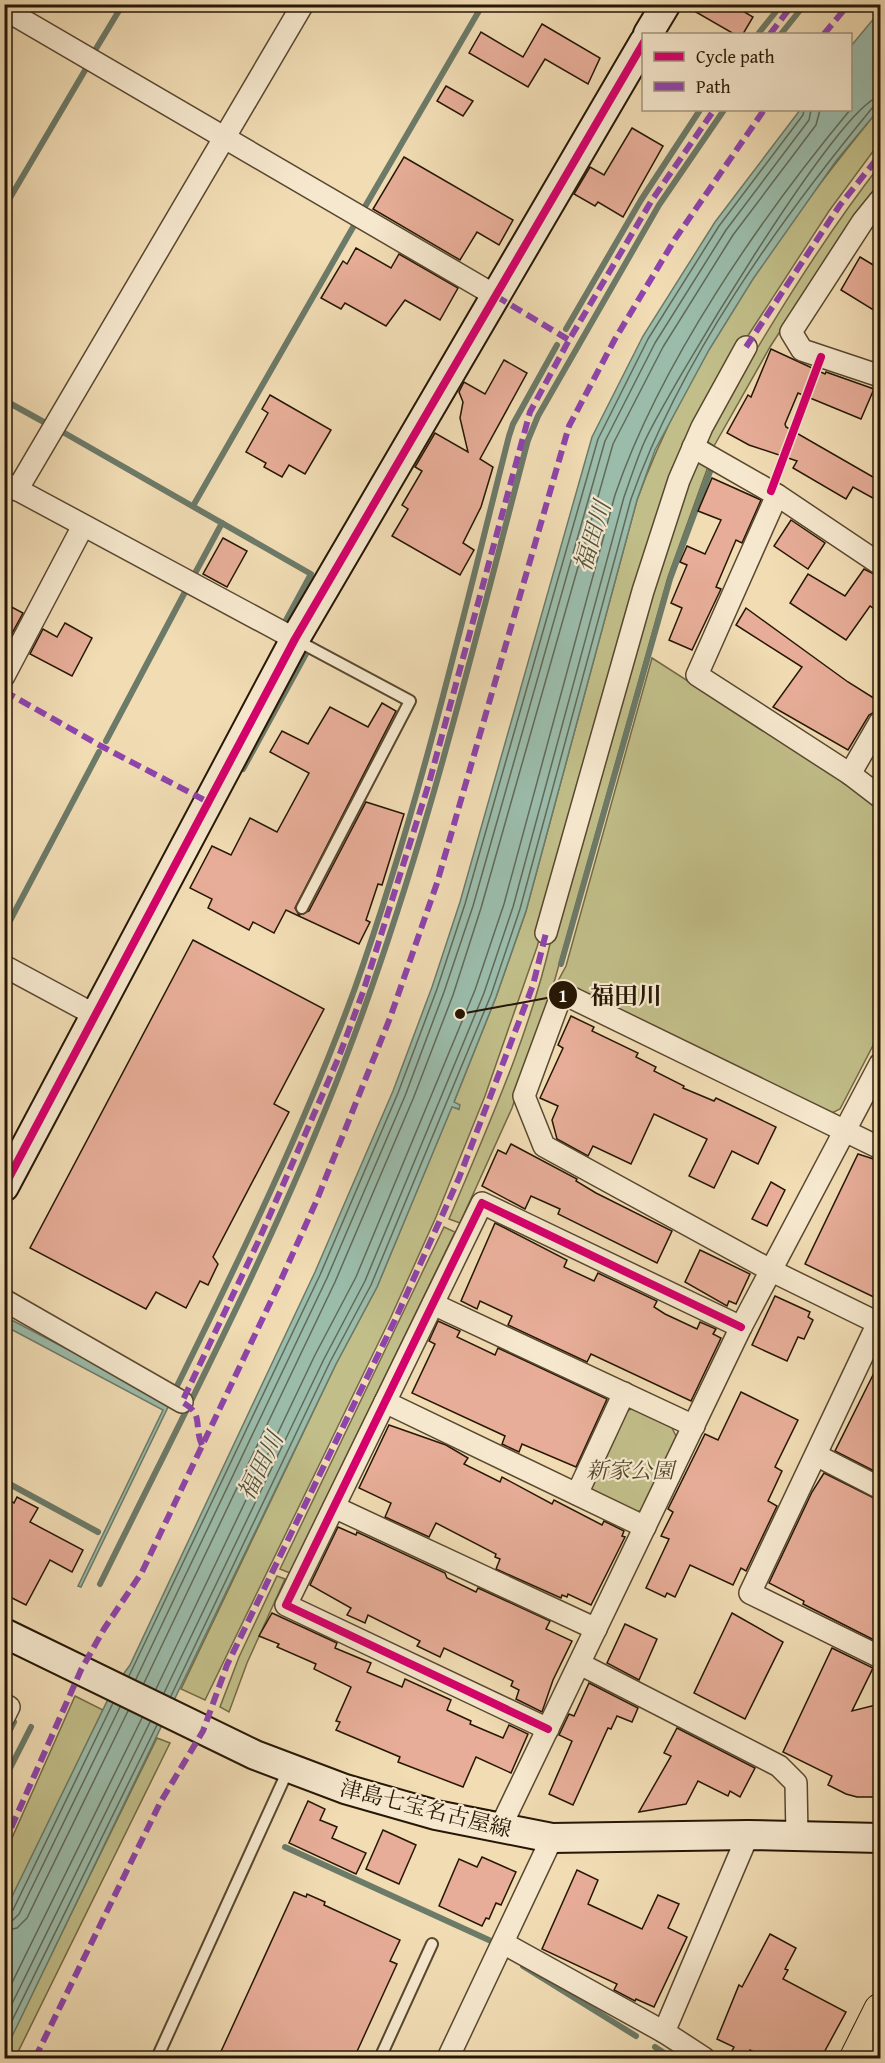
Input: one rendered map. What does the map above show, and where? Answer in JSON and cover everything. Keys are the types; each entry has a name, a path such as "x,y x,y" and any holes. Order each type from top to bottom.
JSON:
{"main road":[{"path":"856,2058 880,2010"}],"street":[{"path":"295,639 11,486 225,139 303,4"},
{"path":"649,33 666,4"},
{"path":"4,9 496,296"},
{"path":"4,1186 295,639 642,45"},
{"path":"880,200 863,221 791,332 802,350 880,376"},
{"path":"546,933 643,591 679,480 693,447 746,347"},
{"path":"693,447 777,495 880,564"},
{"path":"777,495 696,675 850,774 880,796"},
{"path":"4,676 83,526"},
{"path":"850,774 880,722"},
{"path":"4,966 95,1015"},
{"path":"880,1148 562,993 524,1096 544,1146 772,1271 879,1323 750,1593 880,1657"},
{"path":"500,1828 741,1327 880,1064"},
{"path":"548,1729 286,1605 482,1203 741,1327"},
{"path":"4,1300 182,1402"},
{"path":"433,1304 694,1426"},
{"path":"577,1494 624,1393"},
{"path":"385,1402 645,1527"},
{"path":"816,1455 880,1488"},
{"path":"334,1507 596,1629"},
{"name":"津島七宝名古屋線","path":"4,1633 255,1755 345,1789 436,1815 552,1838 748,1835 880,1838"},
{"path":"580,1664 778,1766 796,1783 797,1836"},
{"path":"4,1704 9,1707 4,1717"},
{"path":"664,2032 748,1835"},
{"path":"448,2058 552,1838"},
{"path":"503,1942 664,2032 704,2058"}],"lane":[{"path":"295,639 410,701 302,908"},
{"path":"158,2058 289,1768"},
{"path":"380,2058 432,1944"}],"green space":[{"path":"880,108 880,142 829,211 738,351 672,468 537,947 485,1096 436,1217 390,1319 205,1700 181,1689 336,1364 377,1287 452,1106 458,1109 454,1102 496,997 526,911 637,500 658,447 711,344 742,294 809,198"},
{"path":"880,165 880,182 842,235 770,347 714,446 709,443 705,436 767,332 833,230"},
{"path":"700,460 709,464 668,577 555,979 512,1108 460,1223 449,1219 506,1081 531,1011 644,609 694,463"},
{"path":"652,658 845,782 880,809 880,1032 840,1109 830,1114 558,981 566,966"},
{"path":"444,1227 455,1232 290,1573 280,1569"},
{"name":"新家公園","path":"633,1408 671,1426 677,1438 645,1508 636,1513 594,1494 589,1486 625,1412"},
{"path":"277,1576 285,1579 247,1663 229,1712 220,1707 239,1657"},
{"path":"75,1696 103,1710 5,1913 4,1856"},
{"path":"157,1738 170,1743 15,2058 5,2058 4,2051"}],"water":[{"path":"880,11 880,108 836,161 753,279 709,350 655,450 637,500 526,911 496,997 454,1102 460,1105 459,1109 452,1107 377,1287 336,1364 5,2051 4,1913 114,1687 130,1665 315,1272 393,1091 432,987 460,902 592,437 643,336 715,222 799,111 852,111 852,45"},
{"path":"4,1316 170,1403 81,1587 78,1586 163,1410 5,1326"}],"building":[{"path":"682,4 731,4 753,17 744,33 732,33"},
{"path":"542,24 600,58 588,84 545,59 528,87 469,53 481,32 523,57"},
{"path":"446,86 473,101 463,116 437,101"},
{"path":"632,128 663,146 623,217 598,202 595,206 574,194 590,167 604,175"},
{"path":"404,157 513,220 499,245 477,232 460,260 373,209"},
{"path":"356,248 391,268 399,254 458,288 440,320 405,300 386,326 345,303 341,309 321,298 343,261 347,264"},
{"path":"860,257 880,269 880,314 841,290"},
{"path":"771,349 825,374 826,372 874,389 861,419 798,393 785,424 786,427 880,481 880,502 853,487 846,499 793,468 797,461 749,445 727,433 748,395 751,397"},
{"path":"504,360 527,373 480,459 493,467 481,507 463,543 474,550 460,575 392,536 408,509 402,505 422,471 415,467 435,433 468,452 460,418 463,402 459,392 464,382 485,394"},
{"path":"270,395 331,430 305,474 289,465 282,477 264,467 266,463 246,452 268,413 262,409"},
{"path":"712,478 761,500 742,543 736,540 716,587 721,589 692,650 669,640 682,608 671,603 687,565 680,562 687,546 705,554 721,520 698,511"},
{"path":"791,520 825,543 808,569 774,546"},
{"path":"223,538 247,551 227,587 203,574"},
{"path":"864,569 880,577 880,613 870,606 846,640 790,603 808,574 845,596"},
{"path":"4,603 23,613 4,648"},
{"path":"746,608 848,682 880,702 880,709 869,715 848,750 773,707 802,667 736,625"},
{"path":"65,623 92,638 72,676 30,654 43,629 57,637"},
{"path":"382,703 396,711 295,908 299,915 309,911 366,802 404,814 382,885 378,884 366,920 370,922 359,944 286,910 274,933 253,922 249,930 208,908 212,899 190,888 212,846 231,855 250,818 277,832 309,773 270,752 282,731 308,744 330,707 368,727"},
{"path":"193,940 324,1009 274,1104 289,1112 213,1257 218,1264 208,1285 200,1281 186,1308 156,1292 146,1309 30,1248"},
{"path":"571,1016 594,1027 592,1031 638,1053 636,1057 656,1067 654,1071 684,1086 683,1088 714,1101 716,1098 776,1127 758,1164 732,1151 714,1188 689,1176 707,1139 654,1114 631,1164 593,1146 588,1156 557,1139 552,1120 558,1106 540,1098 563,1048 558,1045"},
{"path":"511,1144 577,1179 576,1181 596,1193 672,1231 657,1263 558,1214 560,1209 531,1196 525,1209 482,1186 498,1150 506,1154"},
{"path":"858,1154 880,1161 880,1300 805,1264"},
{"path":"771,1182 785,1190 767,1226 752,1219"},
{"path":"495,1223 567,1260 564,1267 594,1281 598,1273 657,1301 654,1307 665,1314 697,1329 700,1322 716,1329 713,1334 721,1338 691,1401 591,1354 587,1362 508,1325 512,1316 480,1301 477,1309 461,1301"},
{"path":"700,1250 750,1274 736,1304 729,1301 727,1306 685,1282"},
{"path":"775,1296 810,1312 808,1317 813,1320 804,1339 798,1337 787,1361 752,1345"},
{"path":"438,1321 460,1331 457,1337 495,1355 498,1348 607,1399 576,1467 522,1444 519,1452 502,1444 505,1436 412,1393 435,1344 429,1341"},
{"path":"880,1361 880,1474 835,1451"},
{"path":"741,1392 798,1420 775,1467 782,1471 768,1501 777,1506 746,1571 741,1568 733,1585 690,1565 675,1597 667,1593 665,1597 646,1588 669,1539 661,1536 673,1512 668,1509 705,1434 718,1440"},
{"path":"389,1425 446,1445 468,1458 464,1464 500,1482 502,1477 552,1504 554,1500 602,1525 604,1521 624,1531 622,1536 625,1537 591,1605 568,1594 567,1597 562,1595 561,1598 496,1569 500,1559 495,1557 496,1554 436,1523 429,1537 385,1517 391,1503 359,1488"},
{"path":"824,1473 880,1501 880,1643 803,1604 804,1601 769,1583 812,1492"},
{"path":"4,1497 14,1503 17,1497 38,1508 30,1522 83,1550 72,1572 50,1560 26,1605 4,1594"},
{"path":"338,1527 356,1535 357,1532 445,1573 447,1578 476,1592 478,1588 550,1621 546,1629 572,1641 553,1680 542,1712 516,1699 519,1690 511,1686 513,1681 444,1648 440,1657 417,1646 420,1641 368,1615 365,1623 347,1615 351,1608 310,1585"},
{"path":"272,1613 337,1643 335,1648 371,1663 367,1672 402,1687 405,1679 451,1700 447,1710 471,1721 470,1724 503,1738 509,1725 528,1734 511,1773 476,1757 463,1787 398,1762 400,1757 336,1730 340,1722 336,1721 351,1687 314,1669 316,1664 277,1647 279,1644 259,1636"},
{"path":"732,1613 783,1642 745,1719 694,1693"},
{"path":"625,1624 657,1639 639,1680 607,1663"},
{"path":"832,1648 873,1668 852,1711 880,1704 880,1797 857,1797 846,1794 828,1785 832,1776 783,1752"},
{"path":"589,1683 638,1708 632,1722 617,1716 611,1729 608,1728 573,1805 549,1794 572,1741 559,1735 569,1714 574,1716"},
{"path":"677,1728 755,1768 740,1797 730,1791 728,1796 698,1781 686,1804 639,1812 671,1756 664,1753"},
{"path":"308,1801 325,1809 320,1820 337,1827 332,1838 366,1853 356,1874 289,1843"},
{"path":"383,1830 416,1845 399,1884 366,1869"},
{"path":"482,1857 516,1872 501,1905 496,1903 489,1919 486,1918 482,1926 439,1906 459,1859 477,1867"},
{"path":"577,1870 598,1880 588,1904 642,1929 658,1895 679,1904 668,1928 687,1937 654,2007 636,1999 635,2001 614,1990 617,1984 542,1949"},
{"path":"294,1892 306,1897 307,1894 325,1902 324,1905 400,1940 390,1961 397,1964 354,2058 218,2058"},
{"path":"770,1934 796,1948 785,1969 788,1970 783,1979 846,2012 821,2058 766,2058 750,2050 746,2058 728,2058 734,2047 717,2039 739,1985 742,1987"}],"waterway":[{"path":"94,52 123,4"},
{"path":"363,210 483,4"},
{"path":"759,33 782,4"},
{"path":"782,33 805,4"},
{"path":"4,208 87,67 83,65"},
{"path":"566,329 641,200 699,111"},
{"path":"100,1584 260,1259 345,1060 373,984 423,830 528,440 538,416 659,205 723,111"},
{"path":"193,506 356,222"},
{"path":"177,1386 294,1140 355,988 419,783 509,436 513,424 557,345"},
{"path":"4,400 51,426"},
{"path":"61,431 311,574 284,624"},
{"path":"561,964 670,579 711,469"},
{"path":"193,577 222,523"},
{"path":"106,741 185,592"},
{"path":"243,769 307,652"},
{"path":"4,932 99,752"},
{"path":"4,1212 9,1204"},
{"path":"4,1481 98,1532"},
{"path":"4,1742 14,1722"},
{"path":"4,1780 31,1727"},
{"path":"285,1847 491,1941"},
{"path":"523,1966 636,2036"},
{"path":"655,2047 672,2058"}],"marked path":[{"path":"771,33 793,4"},
{"path":"825,33 849,4"},
{"path":"202,1445 194,1411 182,1402 258,1242 338,1059 363,992 429,783 530,412 569,340 652,200 713,111"},
{"path":"4,1844 81,1670 104,1629 142,1572 280,1282 316,1202 390,1018 437,883 569,426 615,339 675,239 763,111"},
{"path":"746,347 840,205 880,155"},
{"path":"496,296 569,340"},
{"path":"4,691 101,746 208,802"},
{"path":"35,2058 160,1803 203,1731 227,1665 395,1320 459,1178 533,985 546,933"}],"cycle path":[{"path":"4,1187 295,639 642,45"},
{"path":"771,491 821,357"},
{"path":"548,1729 286,1605 482,1203 741,1327"}],"place":[{"name":"福田川","path":"460,1014"}]}
